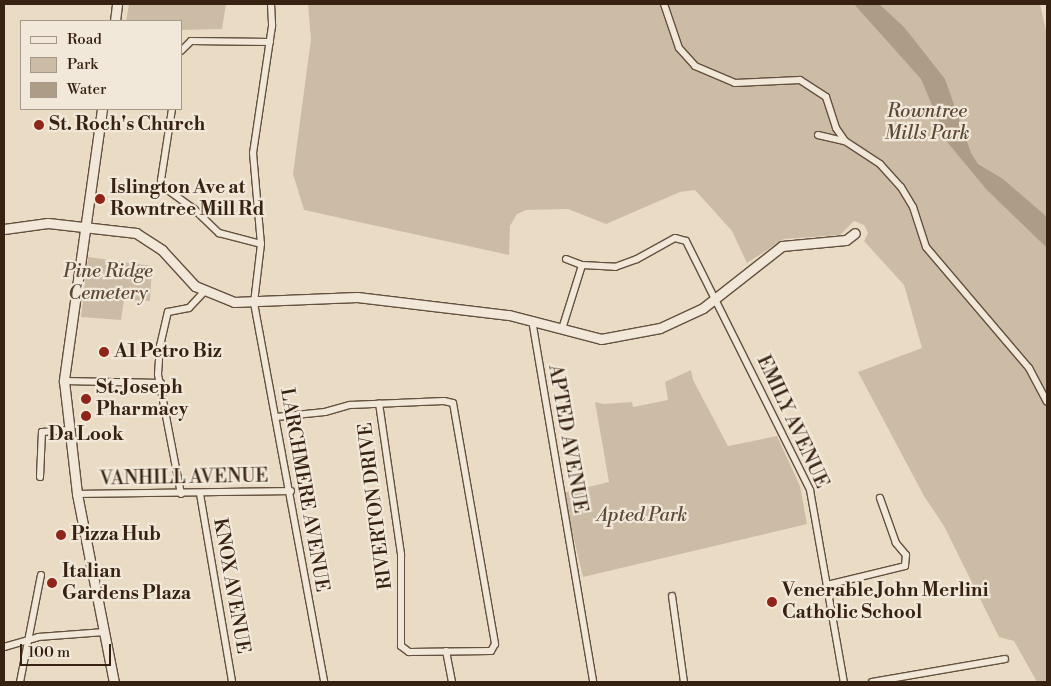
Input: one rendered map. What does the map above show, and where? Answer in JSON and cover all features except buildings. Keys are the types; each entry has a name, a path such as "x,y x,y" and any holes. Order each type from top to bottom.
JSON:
{"street":[{"path":"115,20 117,4"},
{"name":"LARCHMERE AVENUE","path":"271,4 270,42 253,153 261,244 254,303 291,491 324,682"},
{"path":"664,4 679,48 695,66 714,76 735,83 791,80 811,85 826,97 836,128 845,141"},
{"path":"182,49 191,41 270,42"},
{"path":"102,110 64,381 77,494 114,682"},
{"path":"172,110 161,180 165,188 194,209 220,233 261,244"},
{"path":"818,135 845,141 880,164 901,187 913,206 926,247 1029,368 1047,402"},
{"path":"4,229 33,223 85,227 144,236 162,250 186,278 204,292 234,302 254,303 341,296 532,320 595,338 620,337 660,328 714,300 782,246 846,240 856,233"},
{"name":"EMILY AVENUE","path":"582,265 621,266 675,238 683,238 810,490 844,682"},
{"path":"562,329 582,265 566,258"},
{"path":"181,494 158,362 166,315 171,310 189,308 204,292"},
{"name":"APTED AVENUE","path":"532,320 593,682"},
{"path":"64,381 161,383"},
{"path":"276,417 325,412 350,405 449,402 456,408 495,644 489,651 446,651 452,682"},
{"name":"RIVERTON DRIVE","path":"379,404 401,554 401,646 409,652 446,651"},
{"path":"40,477 42,432 69,430"},
{"name":"VANHILL AVENUE","path":"77,494 200,494 291,491"},
{"name":"KNOX AVENUE","path":"200,494 232,682"},
{"path":"827,585 905,566 906,555 896,543 880,498"},
{"path":"20,682 28,640 32,632 41,575"},
{"path":"672,596 684,682"},
{"path":"4,647 38,637 105,632"},
{"path":"872,682 1005,659"}],"green space":[{"path":"129,4 226,4 222,29 182,30 182,20 126,20"},
{"name":"Rowntree Mills Park","path":"308,4 1040,4 1047,35 1047,682 1037,682 1014,641 999,637 944,526 924,496 858,372 922,348 904,285 864,241 868,233 864,225 854,221 840,235 784,239 747,263 732,231 695,190 680,192 606,224 568,209 526,210 517,214 510,226 509,255 304,210 293,174 311,39"},
{"name":"Pine Ridge Cemetery","path":"88,257 152,266 150,301 124,300 121,320 81,317"},
{"name":"Apted Park","path":"691,370 693,380 728,446 777,436 800,486 807,524 583,577 563,493 609,482 595,402 604,404 632,402 633,407 668,400 665,382"}],"water":[{"path":"854,4 879,4 904,27 945,79 971,153 978,164 1003,179 1047,217 1047,248 986,189 948,143 921,79"}],"place":[{"name":"St. Roch's Church","path":"39,125"},
{"name":"Islington Ave at Rowntree Mill Rd","path":"100,199"},
{"name":"A1 Petro Biz","path":"104,352"},
{"name":"St. Joseph Pharmacy","path":"86,399"},
{"name":"Da Look","path":"86,416"},
{"name":"Pizza Hub","path":"61,535"},
{"name":"Italian Gardens Plaza","path":"52,583"},
{"name":"Venerable John Merlini Catholic School","path":"772,602"}]}
